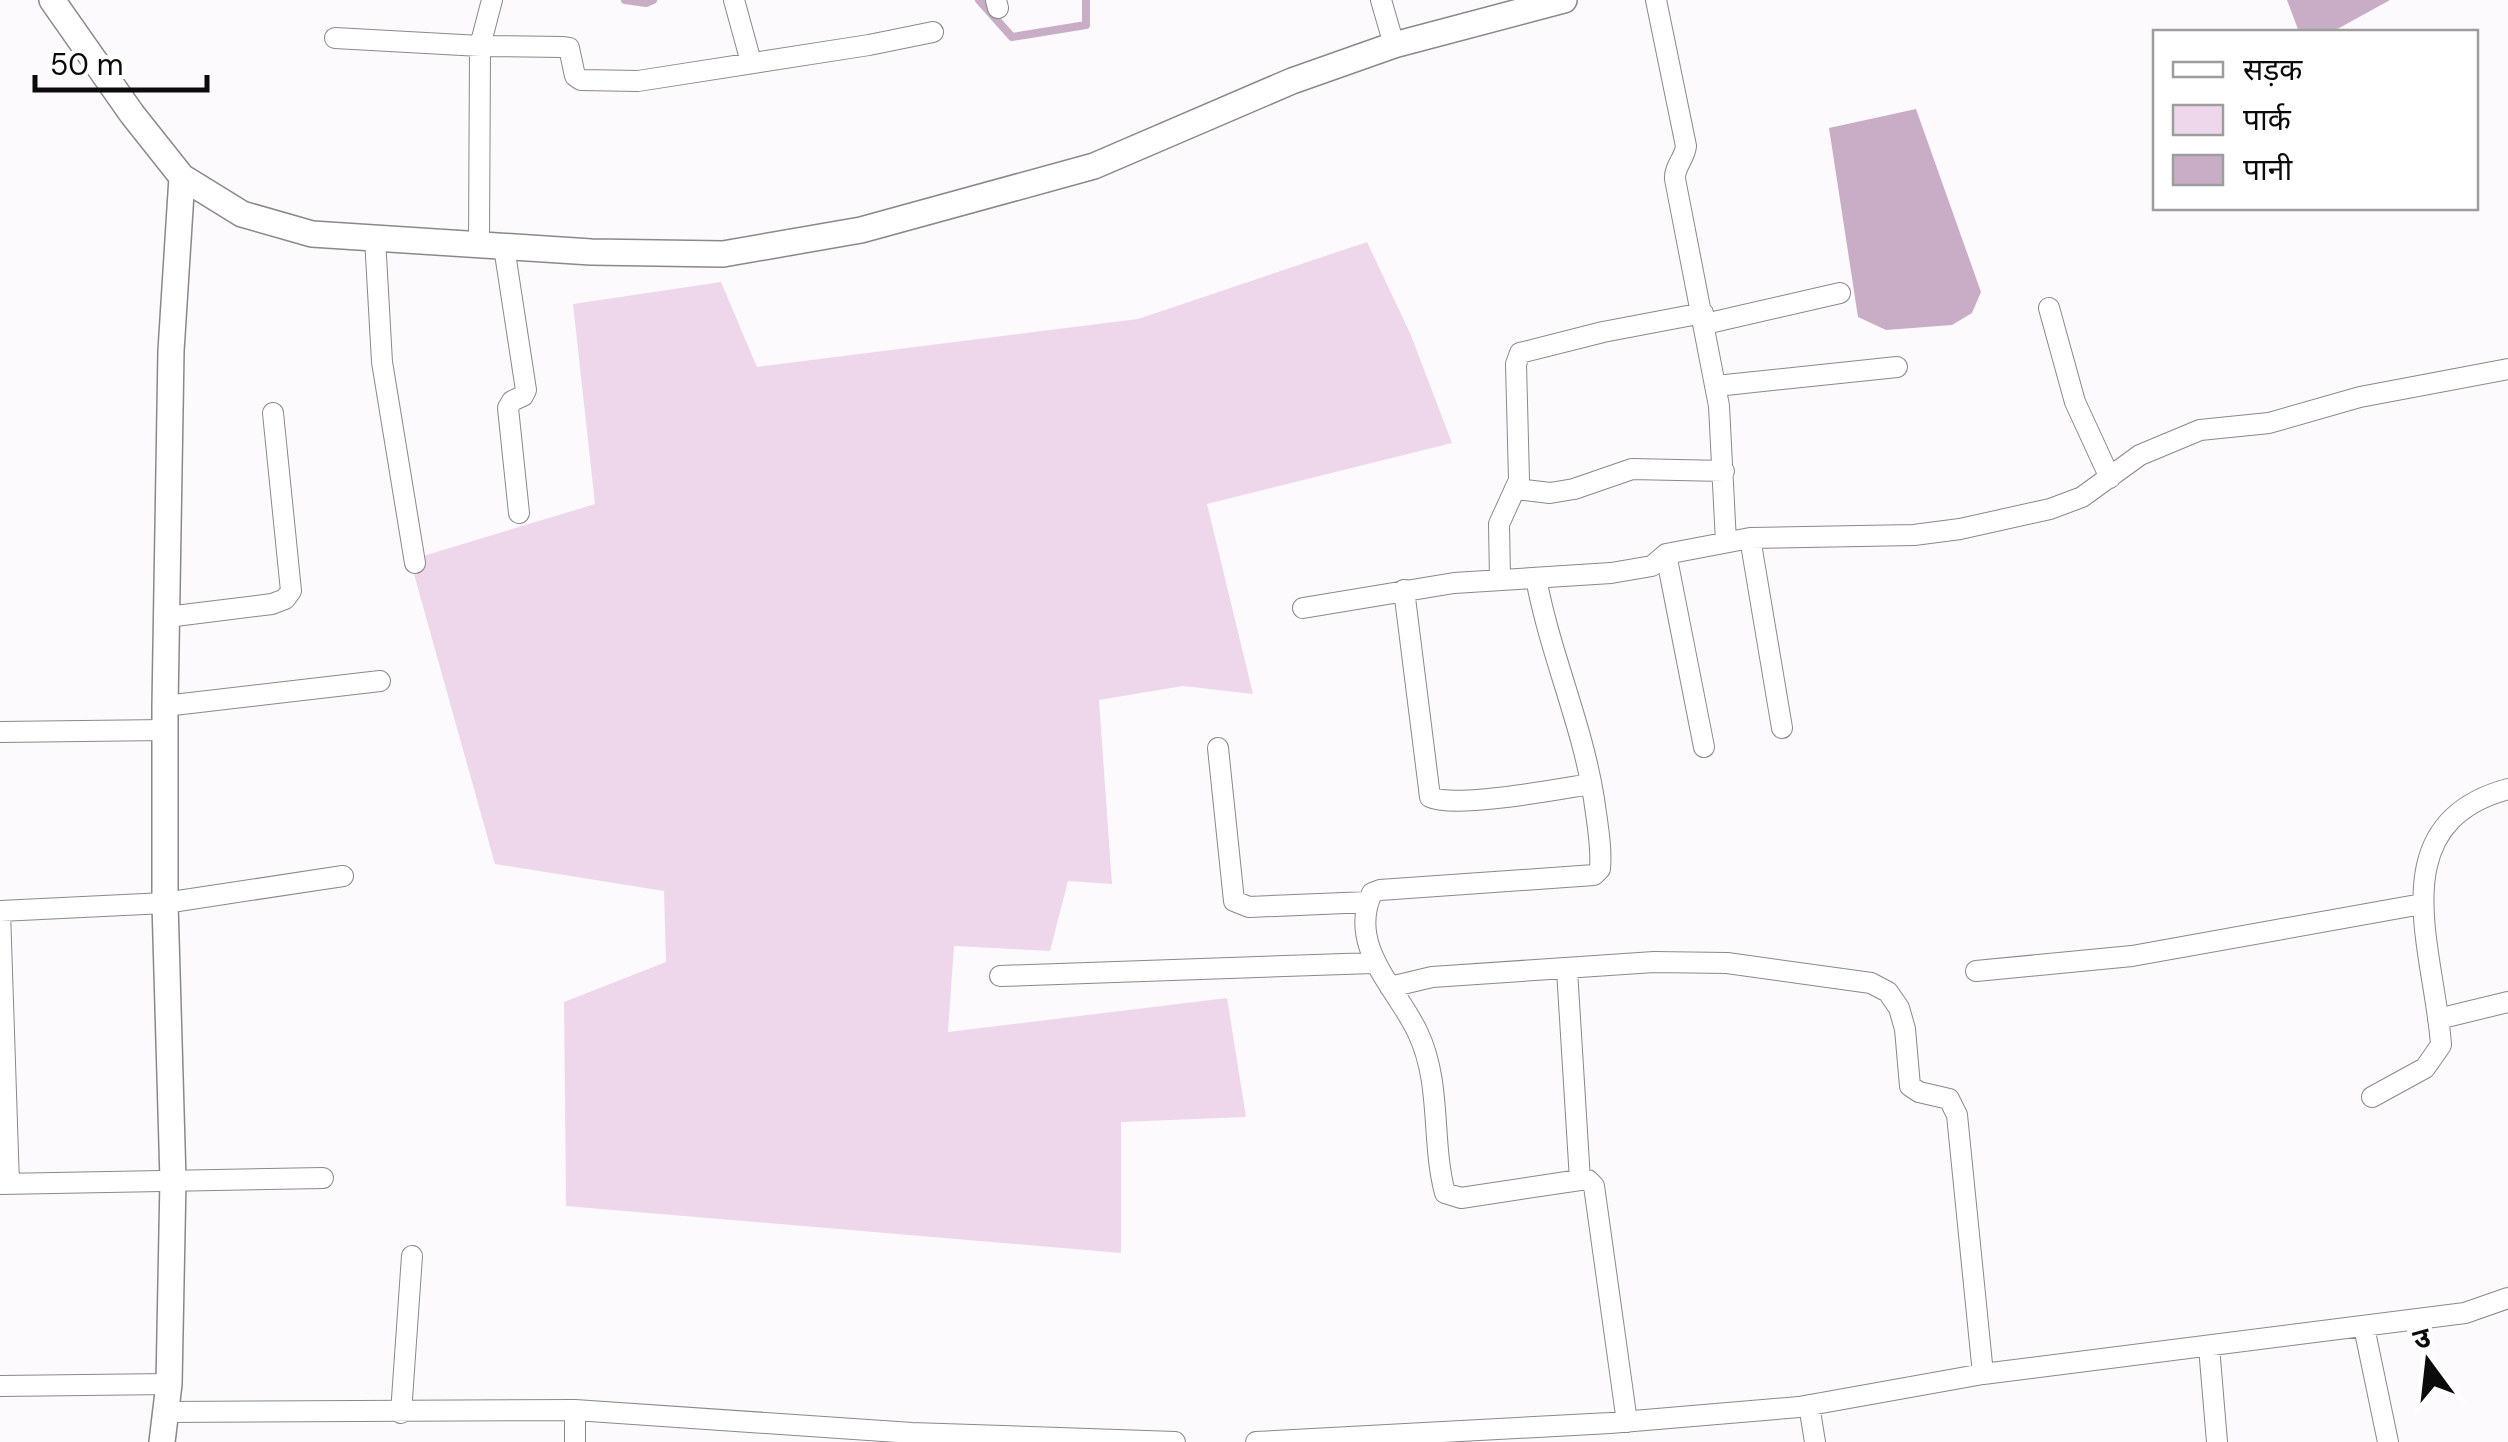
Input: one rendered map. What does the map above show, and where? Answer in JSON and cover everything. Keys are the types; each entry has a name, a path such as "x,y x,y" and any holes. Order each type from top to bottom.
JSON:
{"street":[{"path":"492,0 480,46 492,246 526,390 508,408 518,513"},
{"path":"734,0 751,62"},
{"path":"1381,0 1394,46"},
{"path":"56,1 132,114 182,176 242,214 312,234 591,252 723,254 861,230 1094,166 1292,80 1517,6 1564,0"},
{"path":"1656,0 1686,146 1685,156 1674,172 1716,386 1726,542"},
{"path":"336,38 568,48 574,76 581,80 638,81 869,46 932,32"},
{"path":"162,1442 169,1384 173,1180 165,718 171,351 182,176"},
{"path":"375,238 382,362 415,563"},
{"path":"1500,579 1501,515 1517,489 1520,427 1516,364 1520,353 1603,332 1704,319 1840,293"},
{"path":"2049,308 2075,402 2110,478"},
{"path":"1716,386 1897,367"},
{"path":"1303,608 1404,590 1500,579 1612,573 1652,566 1666,554 1750,538 1914,535 1960,529 2050,509 2082,497 2140,455 2200,430 2268,423 2360,397 2508,369"},
{"path":"167,617 272,604 285,599 291,591 273,414"},
{"path":"1517,489 1550,493 1574,489 1632,469 1724,471"},
{"path":"1750,538 1782,728"},
{"path":"1666,554 1704,748"},
{"path":"1536,578 1544,620 1586,754 1600,870 1594,875 1380,890 1372,893 1366,917 1374,964 1420,1036 1437,1109 1445,1193 1461,1198 1580,1180 1588,1180 1594,1186 1598,1196 1616,1429"},
{"path":"1404,590 1430,797 1441,801 1504,796 1592,784"},
{"path":"0,732 165,718 380,681"},
{"path":"1218,748 1234,900 1250,907 1368,902"},
{"path":"2372,1096 2425,1068 2441,1046 2422,904 2425,874 2436,842 2464,806 2508,789"},
{"path":"323,1178 4,1184 0,911 166,902 343,876"},
{"path":"1976,971 2132,956 2422,904"},
{"path":"1390,987 1432,977 1654,962 1727,963 1871,983 1888,992 1900,1008 1905,1029 1910,1086 1950,1100 1957,1115 1983,1374"},
{"path":"1000,976 1374,964"},
{"path":"1567,970 1580,1180"},
{"path":"2438,1019 2508,1002"},
{"path":"401,1413 412,1256"},
{"path":"1256,1442 1616,1429 1809,1405 1983,1374 2465,1313 2508,1298"},
{"path":"2364,1327 2388,1442"},
{"path":"2209,1347 2217,1442"},
{"path":"0,1386 169,1384"},
{"path":"1809,1405 1815,1442"},
{"path":"165,1412 575,1410 912,1433 1176,1442"},
{"path":"575,1410 576,1442"}],"green space":[{"path":"1367,242 1410,333 1452,443 1207,504 1253,694 1183,686 1099,700 1112,884 1068,881 1050,951 954,946 948,1032 1227,998 1246,1117 1121,1122 1121,1253 566,1206 564,1002 666,962 664,891 495,864 410,560 595,504 573,304 721,282 757,367 1138,319"}],"water":[{"path":"2287,0 2390,0 2336,30 2298,30"},
{"path":"1916,109 1981,292 1972,313 1952,325 1886,330 1858,317 1829,128"}],"waterway":[{"path":"625,0 653,0"},
{"path":"979,0 1012,37 1086,25 1086,0"}]}
